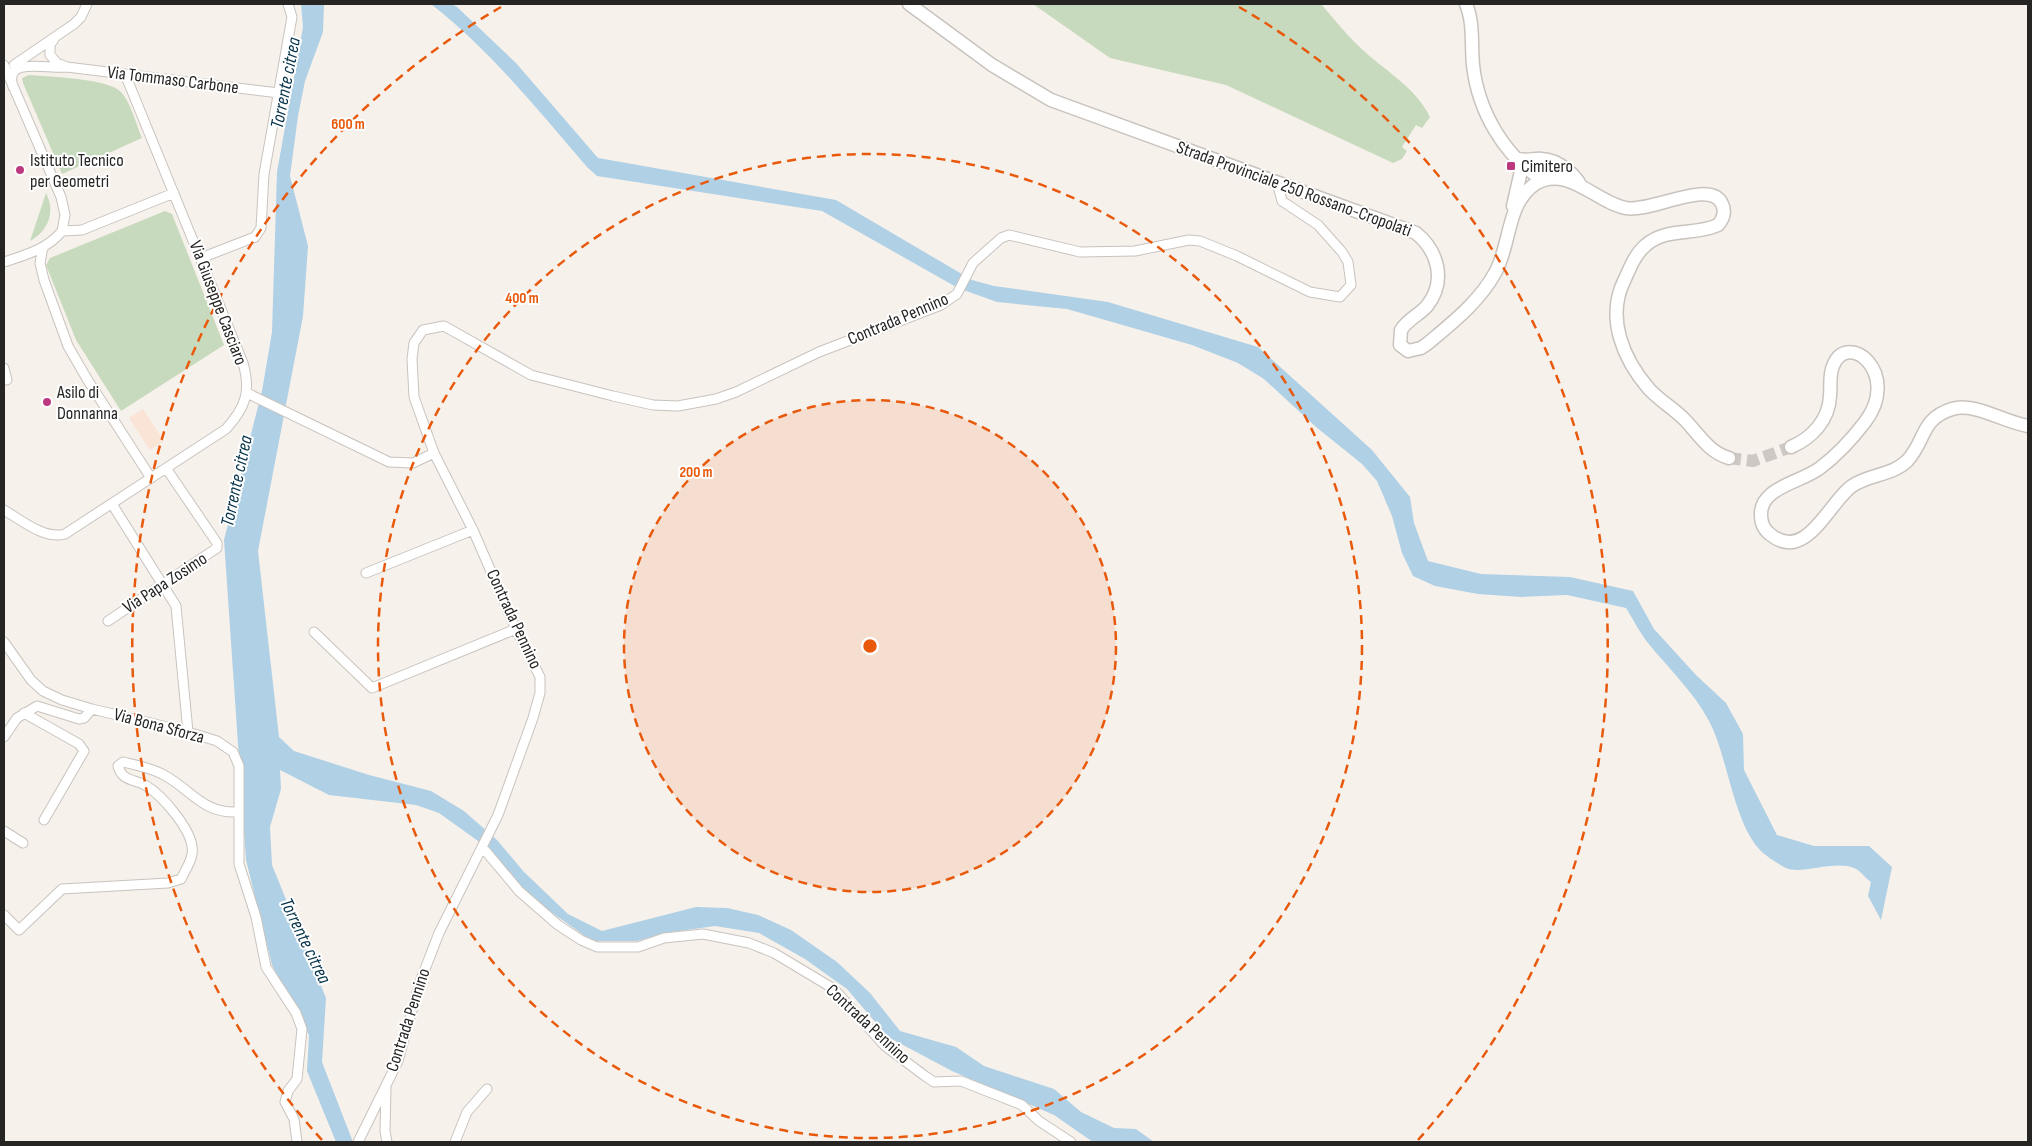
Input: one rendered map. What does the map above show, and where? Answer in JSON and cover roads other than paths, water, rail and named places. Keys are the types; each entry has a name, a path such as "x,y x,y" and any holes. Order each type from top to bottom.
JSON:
{"main road":[{"name":"Strada Provinciale 250 Rossano-Cropolati","path":"909,4 992,65 1041,96 1416,233 1433,252 1438,276 1435,292 1426,306 1401,330 1400,345 1408,351 1421,348 1427,344 1484,291 1497,270 1512,219 1523,196 1531,187 1543,180"},
{"path":"1466,4 1470,18 1473,65 1479,95 1494,128 1515,158 1531,167 1543,180 1564,180 1581,186 1610,203 1632,209 1656,206 1702,193 1711,194 1721,202 1723,216 1718,225 1707,229 1666,234 1652,240 1642,249 1618,294 1615,316 1620,336 1633,364 1648,388 1683,418 1706,445 1729,458"},
{"path":"1512,219 1512,207 1531,167"},
{"path":"1531,167 1572,173 1581,186"},
{"path":"1791,447 1815,431 1825,416 1829,406 1831,372 1834,362 1841,356 1850,353 1868,360 1874,368 1877,386 1874,406 1865,422 1827,462 1808,476 1774,492 1764,502 1761,513 1763,526 1773,536 1784,540 1796,540 1808,536 1852,486 1893,470 1905,462 1928,424 1941,414 1954,408 1968,407 2008,422 2028,426"}],"street":[{"path":"4,262 43,247 55,240 62,231 65,215 61,197 13,87 12,78 6,72 54,39 81,17 87,4"},
{"path":"201,258 255,237 261,228 264,174 292,17 288,4"},
{"path":"54,39 50,45 50,55 57,63 67,67"},
{"name":"Via Tommaso Carbone","path":"6,72 24,66 55,69 67,67 279,93"},
{"name":"Via Giuseppe Casciaro","path":"125,74 243,363 247,378 247,393"},
{"name":"Contrada Pennino","path":"358,1142 398,1061 420,982 439,933 491,832 534,718 540,693 540,677 516,629 473,530 434,453 414,397 412,359 414,344 418,335 431,328 444,326 456,330 531,374 653,405 678,406 716,399 736,392 819,352 941,305 959,291 973,263 1001,238 1010,234 1080,252 1135,251 1189,240 1210,244 1310,292 1340,297 1351,285 1348,262 1342,252 1318,225 1282,201 1278,186"},
{"path":"62,231 82,230 174,193"},
{"path":"43,247 40,263 44,280 68,346 151,478"},
{"path":"4,368 7,380"},
{"path":"4,510 56,537 65,534 226,428 235,418 247,393 389,462 413,463 434,453"},
{"name":"Via Papa Zosimo","path":"108,621 213,552 217,543 166,468"},
{"path":"112,504 176,606 188,732"},
{"path":"366,573 473,530"},
{"path":"314,632 372,688 516,629"},
{"name":"Via Bona Sforza","path":"4,642 31,680 43,691 62,700 92,709 188,732 217,741 233,752 239,766 239,812"},
{"path":"4,738 12,724 24,713 37,706 79,719 84,718 92,709"},
{"path":"24,713 79,744 84,751 44,820"},
{"path":"4,915 20,930 62,889 168,883 181,879 192,853 187,829 158,795 144,785 127,780 120,774 118,766 123,762 164,775 201,802 222,813 239,812 239,864 256,917 266,967 296,1013 302,1029 296,1079 288,1091 285,1102 294,1119 297,1142"},
{"path":"4,831 23,843"},
{"name":"Contrada Pennino","path":"483,848 519,891 558,925 581,940 597,947 638,947 664,938 703,934 749,943 774,953 834,989 885,1046 934,1082 961,1081 1022,1105 1039,1121 1071,1142"},
{"name":"Contrada Pennino","path":"386,1085 385,1131 388,1142"},
{"path":"454,1142 466,1112 487,1089"}],"water":[{"path":"301,4 324,4 323,32 305,81 290,176 308,246 303,316 258,551 279,737 294,751 369,775 431,791 464,811 497,840 524,872 568,914 602,931 696,907 727,908 758,915 791,930 837,962 870,993 900,1031 956,1047 984,1066 1054,1089 1081,1112 1114,1128 1136,1129 1154,1142 1093,1142 1054,1115 952,1071 888,1037 847,989 805,959 759,933 715,926 665,933 637,941 592,941 544,907 519,885 478,841 439,813 416,805 329,795 280,770 281,789 270,827 272,865 326,998 322,1062 353,1142 336,1142 307,1071 309,1035 272,965 246,860 224,540 262,391 272,332 277,172 303,27"},
{"path":"431,4 452,4 457,7 516,63 598,158 836,200 972,280 994,286 1108,302 1258,347 1372,450 1410,497 1414,523 1428,561 1481,574 1570,577 1633,591 1654,629 1696,675 1726,703 1743,734 1744,770 1777,835 1814,846 1869,846 1892,867 1881,920 1868,896 1871,882 1856,869 1837,866 1793,870 1774,861 1756,845 1739,813 1716,736 1703,710 1689,690 1645,639 1626,608 1567,595 1521,597 1478,594 1435,586 1413,576 1402,553 1392,516 1377,481 1362,464 1316,427 1264,379 1238,363 1192,345 1067,309 997,302 958,288 822,211 597,176 493,61 453,22"}],"tunnel":[{"path":"1729,458 1753,461 1791,447"}],"place":[{"name":"Cimitero","path":"1511,166"},
{"name":"Istituto Tecnico per Geometri","path":"20,170"},
{"name":"Asilo di Donnanna","path":"47,402"}],"water label":[{"name":"Torrente citrea","path":"286,83"},
{"name":"Torrente citrea","path":"237,481"},
{"name":"Torrente citrea","path":"305,941"}]}
